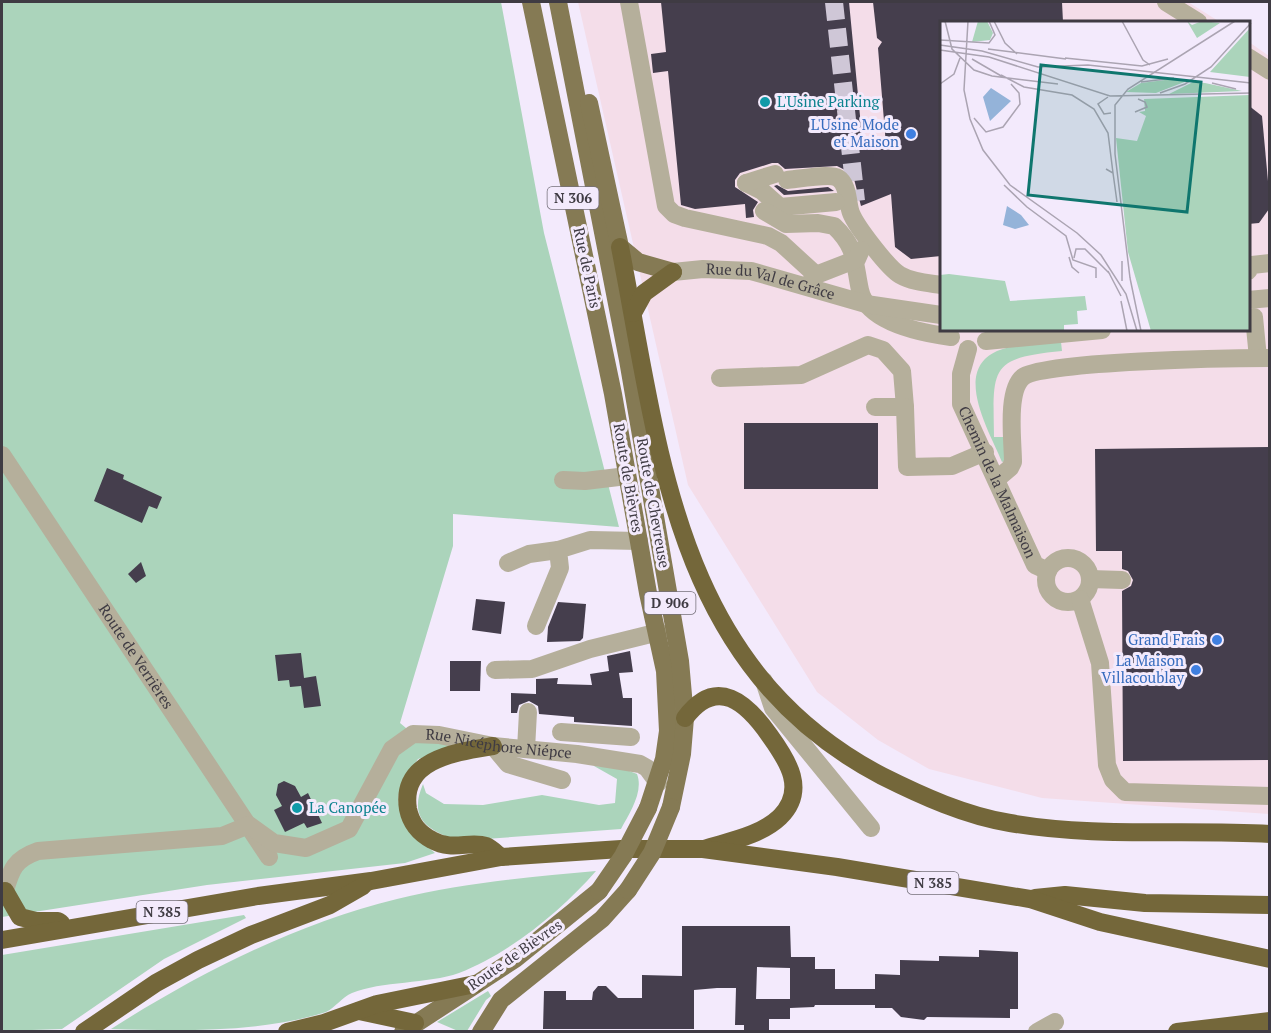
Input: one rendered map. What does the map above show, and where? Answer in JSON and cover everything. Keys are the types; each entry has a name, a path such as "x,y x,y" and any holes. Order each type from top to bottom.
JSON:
{"highway":[{"path":"620,247 666,478 683,540 715,611 764,681 797,716 845,754 914,793 960,810 1008,823 1060,830 1269,834"},
{"path":"633,313 644,293 673,272"},
{"path":"685,718 706,699 717,697 736,699 754,712 787,760 793,773 793,796 779,818 761,830 702,849"},
{"path":"493,746 456,753 422,767 410,787 408,806 415,827 434,841 450,846 486,846 501,857"},
{"name":"N 385","path":"2,940 258,896 372,882 501,857 621,849 702,849 837,867 1030,899 1100,922 1269,959"},
{"path":"84,1032 156,983 198,960 251,934 330,905 372,882"},
{"path":"1030,899 1065,895 1145,903 1269,905"},
{"path":"3,896 20,917 36,921 58,921 67,929"},
{"path":"287,1032 376,1004 474,984"},
{"path":"359,1011 414,1029"},
{"path":"1177,1032 1269,1021"}],"main road":[{"name":"Rue de Paris","path":"531,2 613,394"},
{"name":"Rue de Paris","path":"559,10 635,401"},
{"path":"559,10 585,84 606,170 620,247 638,262 673,272"},
{"name":"Route de Bièvres","path":"414,1029 474,984 547,936 599,891 623,856 658,783 668,730 665,671 613,394"},
{"name":"Route de Chevreuse","path":"481,1032 501,1000 602,919 628,890 652,853 671,807 685,718 680,660 635,401"}],"street":[{"path":"629,2 666,206 674,214 685,218 768,236 781,243 812,280 859,255"},
{"path":"1166,2 1196,21"},
{"path":"1250,58 1269,71"},
{"path":"836,202 780,207 762,191 746,183 781,177 830,176 839,178 844,185 852,214 892,267 899,274 921,282 940,285"},
{"path":"764,211 786,224 818,222 834,226 859,255 860,291 866,304"},
{"path":"1250,268 1252,266 1269,263"},
{"name":"Rue du Val de Grâce","path":"673,272 703,269 751,271 812,280 866,304 883,317 925,332 950,333"},
{"path":"998,479 1013,462 1012,400 1022,378 1059,367 1264,358 1255,312 1269,298"},
{"name":"Rue du Val de Grâce","path":"866,304 940,315"},
{"path":"950,333 958,346 968,349 980,347 988,335 1056,332"},
{"path":"720,378 801,375 868,345 876,346 902,371 907,466 952,466 985,452"},
{"name":"Chemin de la Malmaison","path":"968,349 961,374 961,404 998,479 1035,565 1048,571"},
{"path":"875,407 905,407"},
{"name":"Route de Verrières","path":"2,455 269,856"},
{"path":"563,480 585,482 627,476"},
{"path":"508,563 529,554 558,550 590,540 639,542"},
{"path":"536,626 560,568 558,550"},
{"path":"1072,558 1085,566 1090,579 1089,587 1080,599 1062,601 1052,595 1047,583 1048,571 1058,560 1072,558"},
{"path":"1090,579 1122,580"},
{"path":"1080,599 1100,663 1107,765 1113,780 1125,792 1269,796"},
{"path":"495,670 532,669 590,649 659,632"},
{"path":"764,681 772,708 871,828"},
{"path":"526,748 528,712"},
{"path":"577,754 571,733 631,737"},
{"name":"Rue Nicéphore Niépce","path":"249,825 274,843 306,848 350,829 392,748 413,735 439,735 493,746 577,754 640,764 647,768 658,783"},
{"path":"493,746 508,764 562,780"},
{"path":"3,896 11,868 21,857 38,851 222,836 249,825"},
{"path":"1037,1032 1055,1022"}],"shaded area":[{"path":"578,2 1188,2 1218,21 940,21 940,332 1250,332 1250,43 1269,56 1269,814 1042,798 929,769 878,740 817,692 688,485"}],"green space":[{"path":"2,2 501,2 544,233 619,527 453,514 453,546 400,723 418,738 463,746 418,759 400,788 398,798 403,816 414,833 435,853 405,863 207,885 2,917"},
{"path":"1061,342 1062,351 1020,358 1008,363 1000,371 994,395 994,437 1007,437 1007,460 1002,462 978,403 977,373 984,360 1004,348"},
{"path":"594,766 619,767 637,774 639,788 637,795 621,829 458,841 430,827 420,815 418,806 423,784 426,793 444,804 483,805 542,795 599,805 615,803 617,779"},
{"path":"596,871 567,901 515,943 478,965 447,977 364,989 348,995 326,1012 274,1024 192,1030 111,1029 178,989 249,952 359,909 446,889 521,878"},
{"path":"244,915 246,918 164,959 62,1029 2,1031 2,955"},
{"path":"488,991 491,996 486,1000 467,1031 458,1031 437,1022"}],"building":[{"name":"L'Usine Parking","path":"661,2 849,2 863,147 886,145 878,48 882,42 877,38 873,2 1062,2 1063,21 940,21 940,256 911,259 895,247 891,194 861,206 854,179 837,166 785,169 778,163 772,163 740,173 735,180 735,187 758,202 753,210 754,217 746,218 745,204 695,209 681,205 668,71 653,73 651,54 666,52"},
{"path":"1250,107 1262,116 1269,192 1269,209 1259,223 1250,224"},
{"path":"777,185 788,191 828,187 834,191 784,195 774,186"},
{"path":"744,423 878,423 878,489 744,489"},
{"name":"La Maison Villacoublay","path":"1269,447 1269,760 1123,761 1122,591 1131,586 1133,580 1128,571 1122,569 1122,551 1096,551 1095,449"},
{"path":"107,468 124,475 123,479 162,497 157,509 149,506 142,523 94,501"},
{"path":"141,562 146,576 136,583 128,574"},
{"path":"476,599 505,602 501,634 472,630"},
{"path":"558,602 586,604 583,638 580,641 547,642 548,627"},
{"path":"630,651 633,672 619,673 623,698 632,698 632,726 574,722 574,717 539,714 538,706 529,701 519,705 517,713 511,713 511,693 536,694 536,679 558,678 557,684 592,685 590,674 609,671 607,656"},
{"path":"301,653 304,678 316,676 321,706 304,708 301,686 290,687 289,680 278,681 275,655"},
{"path":"450,661 481,661 480,691 450,691"},
{"name":"La Canopée","path":"284,781 295,786 301,797 308,793 322,823 307,828 304,823 285,832 274,810 282,806 276,795 278,784"},
{"path":"682,926 790,926 791,957 815,957 815,969 835,969 835,989 875,989 875,974 900,975 900,960 939,961 939,956 979,957 979,950 1018,952 1018,1009 1010,1009 1010,1018 927,1017 924,1020 901,1017 892,1008 875,1008 875,1005 815,1005 814,1007 790,1008 790,1019 769,1019 769,1030 744,1030 744,1025 735,1025 736,988 717,988 694,990 694,1029 543,1029 544,991 566,991 566,1000 592,1000 593,992 598,986 606,986 618,998 642,998 642,975 682,976","holes":["757,967 790,968 790,999 756,999"]}],"tunnel":[{"path":"834,2 856,201"}],"place":[{"name":"L'Usine Parking","path":"765,102"},
{"name":"L'Usine Mode et Maison","path":"911,134"},
{"name":"Grand Frais","path":"1217,640"},
{"name":"La Maison Villacoublay","path":"1196,670"},
{"name":"La Canopée","path":"297,808"}]}
